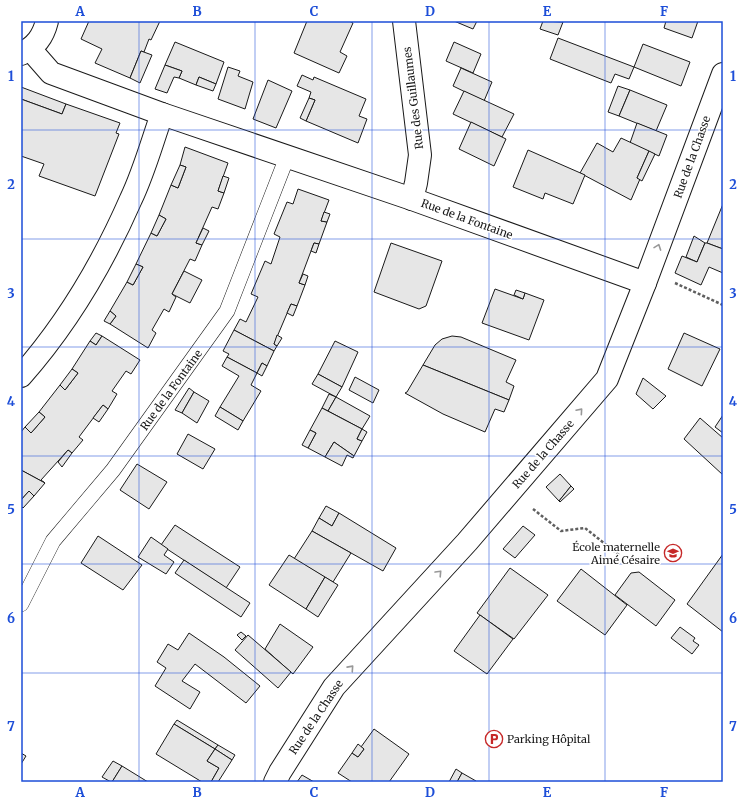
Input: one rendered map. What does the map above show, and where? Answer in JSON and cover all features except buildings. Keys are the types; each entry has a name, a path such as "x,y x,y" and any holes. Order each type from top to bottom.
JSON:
{"street":[{"path":"25,51 44,33 47,21"},
{"name":"Rue des Guillaumes","path":"404,21 420,155 412,199"},
{"name":"Rue de la Fontaine","path":"25,51 51,73 162,114 412,199 645,283"},
{"name":"Rue de la Chasse","path":"275,782 334,688 467,542 607,379 645,283 723,74"},
{"path":"21,376 67,319 105,255 132,198 162,114"}],"lane":[{"name":"Rue de la Fontaine","path":"21,604 54,541 113,470 227,312 287,157"}],"path":[{"path":"645,283 673,282 723,304"},
{"path":"549,522 561,531 585,528 619,555"}],"place":[{"name":"École maternelle Aimé Césaire","path":"673,553"},
{"name":"Parking Hôpital","path":"494,739"}]}
